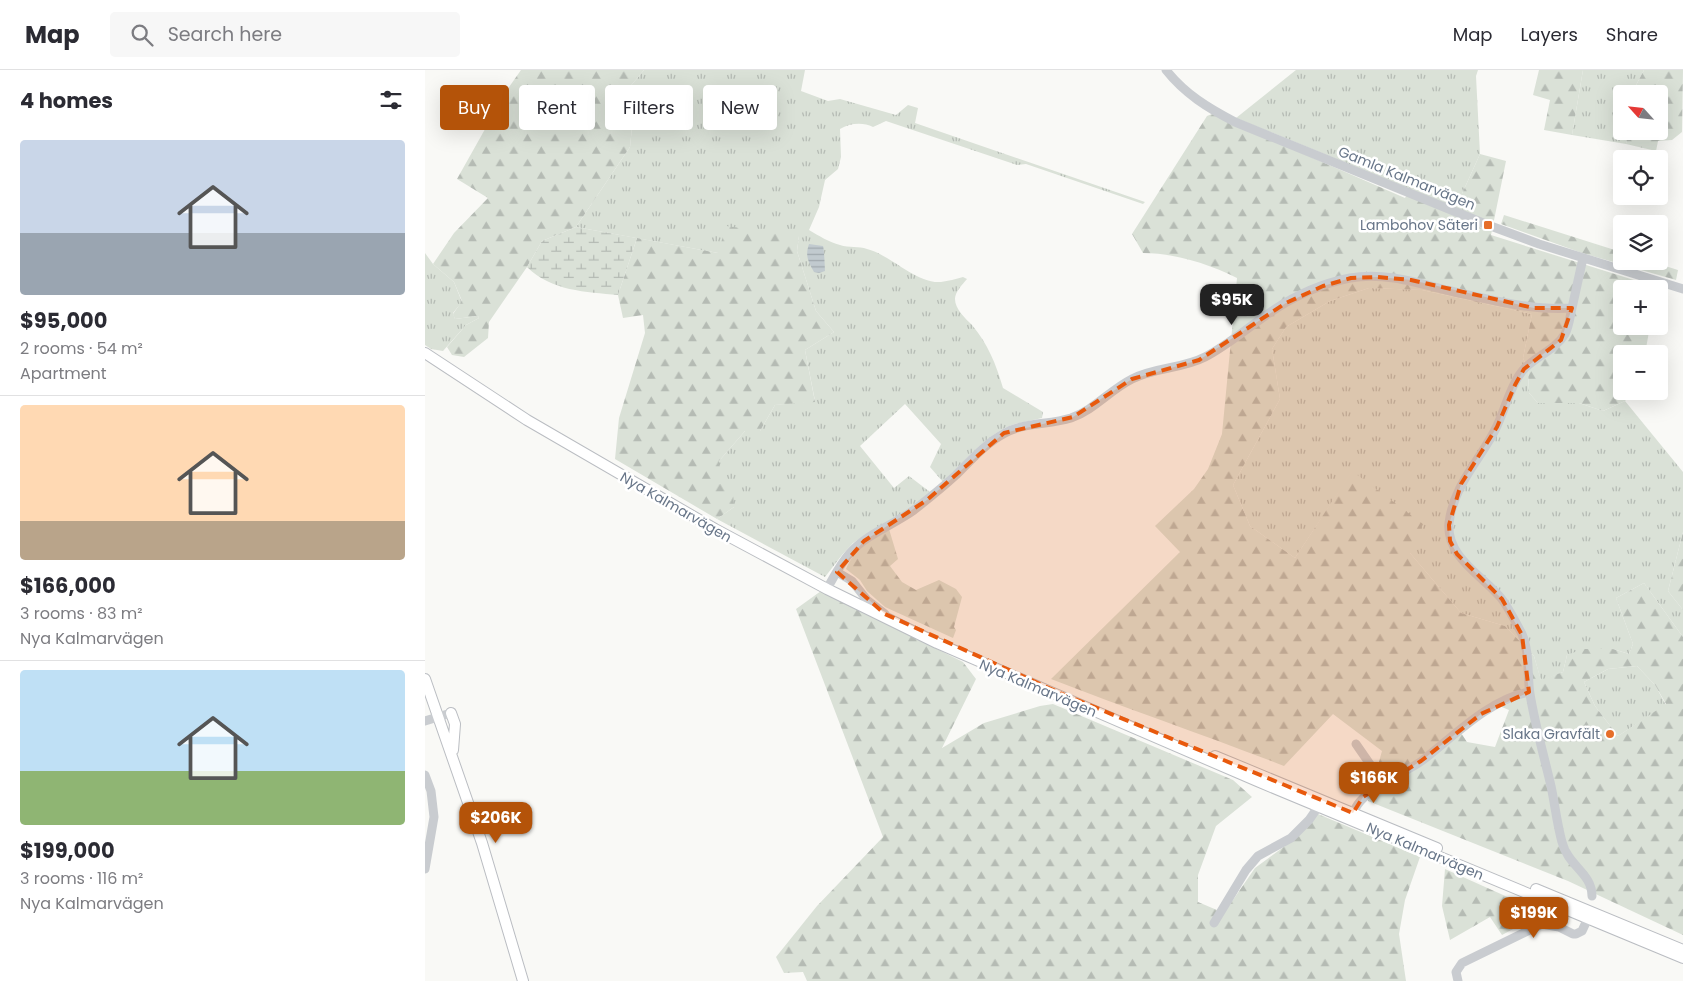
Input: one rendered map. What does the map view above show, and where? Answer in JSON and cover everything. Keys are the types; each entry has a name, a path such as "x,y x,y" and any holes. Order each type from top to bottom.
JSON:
{"main road":[{"name":"Nya Kalmarvägen","path":"425,349 529,416 629,476 828,587 939,640 1060,693 1683,950"},
{"name":"Nya Kalmarvägen","path":"425,353 527,420 738,542 937,643 1318,807 1683,958"},
{"path":"425,679 432,718 452,753 482,843 523,981"},
{"path":"425,696 477,846 517,981"},
{"path":"451,713 455,724 452,753"}],"street":[{"name":"Gamla Kalmarvägen","path":"1166,70 1193,98 1235,122 1452,212 1539,244 1683,289"},
{"path":"1583,258 1566,332 1561,340 1524,369 1515,384 1497,428 1461,484 1453,504 1449,525 1450,541 1457,554 1501,599 1522,635 1525,644 1529,692 1565,853 1583,873 1592,890 1592,896"},
{"path":"828,587 851,552 864,541 908,515 1004,433 1019,427 1073,417 1132,379 1150,372 1182,366 1199,360 1221,348 1285,303 1323,286 1351,278 1411,280 1534,308 1573,308"},
{"path":"837,572 852,582 867,600 885,614"},
{"path":"1353,813 1363,797 1421,761 1481,714 1520,693 1529,692"},
{"path":"432,718 451,713"},
{"path":"1356,744 1383,784"},
{"path":"425,775 431,791 434,817 425,869"},
{"path":"1214,923 1246,870 1258,856 1291,838 1309,820 1318,807"},
{"path":"1458,981 1456,972 1462,963 1531,928 1542,924 1550,925 1576,934 1582,931 1588,918"}],"highlighted area":[{"path":"1378,277 1411,280 1534,308 1572,308 1561,340 1524,369 1497,427 1461,484 1449,525 1450,541 1457,554 1502,599 1522,635 1529,692 1481,714 1421,761 1363,797 1353,813 1060,693 885,614 837,572 864,541 927,500 1004,433 1073,417 1132,379 1199,360 1286,303 1323,286 1351,278"}],"green space":[{"path":"521,70 644,70 631,85 605,85 605,130 632,130 630,147 576,227 542,241 527,267 489,322 488,338 464,357 452,355 447,347 466,325 479,318 478,316 455,319 453,314 462,301 454,282 433,264 454,233 488,198 457,179 485,130 509,130 509,87"},
{"path":"644,70 805,70 801,91 828,101 840,99 896,115 908,105 918,108 915,123 1145,202 1143,204 1026,164 1017,165 886,121 873,127 857,124 848,125 840,129 841,157 838,169 825,180 819,207 809,230 836,244 864,248 876,252 922,279 941,282 963,277 967,279 956,294 955,303 961,313 978,332 987,347 1003,388 1043,412 1042,418 1015,424 995,434 976,449 943,482 930,467 941,444 905,404 860,446 894,488 909,476 930,492 908,511 853,543 825,577 717,519 734,507 719,483 719,461 745,431 760,431 775,405 815,401 805,350 834,332 816,311 797,251 799,236 718,253 576,227 630,147 632,130 693,130 693,85 631,85"},
{"path":"1296,70 1478,70 1476,76 1480,154 1461,196 1410,189 1236,118"},
{"path":"1539,70 1583,70 1572,135 1544,130 1550,100 1533,95"},
{"path":"1583,70 1644,70 1636,85 1613,85 1613,140 1627,140 1626,144 1572,135"},
{"path":"1644,70 1683,70 1682,132 1672,140 1658,141 1656,150 1626,144 1627,140 1668,140 1668,85 1636,85"},
{"path":"1212,114 1405,198 1410,189 1461,196 1480,154 1506,161 1491,235 1634,280 1613,280 1613,335 1648,335 1647,345 1613,345 1613,400 1626,400 1603,411 1579,403 1538,403 1529,393 1528,370 1523,358 1532,314 1422,290 1369,288 1330,301 1286,327 1272,349 1280,399 1233,485 1250,526 1295,558 1352,471 1423,524 1410,553 1461,613 1505,626 1534,656 1541,680 1563,672 1567,655 1583,649 1613,649 1629,654 1633,644 1616,598 1644,583 1683,637 1683,935 1568,881 1368,801 1382,751 1333,714 1284,766 1051,679 1180,552 1155,526 1194,489 1208,469 1222,434 1237,278 1191,260 1143,253 1132,234 1207,116","holes":["1637,666 1655,685 1666,704 1618,736 1595,706 1584,682 1608,669","1497,705 1509,710 1495,747 1467,742 1459,730"]},
{"path":"1504,215 1613,249 1613,262 1582,253 1501,224"},
{"path":"726,226 799,236 797,251 816,311 834,332 805,350 815,402 775,405 760,431 745,431 719,461 719,483 733,491 734,507 717,519 615,459 619,418 645,333 643,315 623,318 618,295 637,238 718,253"},
{"path":"576,227 637,238 618,295 581,291 558,286 536,275 527,267 542,241"},
{"path":"425,253 433,264 454,282 462,302 453,313 455,319 478,316 479,318 466,325 443,351 431,349 425,345"},
{"path":"1668,267 1678,270 1676,280 1641,270 1668,270"},
{"path":"1369,288 1422,290 1532,314 1523,358 1528,370 1529,393 1538,403 1579,403 1603,411 1625,401 1683,472 1683,532 1668,591 1683,610 1683,637 1644,583 1616,598 1633,644 1629,654 1613,649 1567,655 1563,672 1541,681 1534,656 1505,626 1461,613 1410,553 1352,472 1295,558 1250,526 1233,485 1280,399 1272,349 1286,327 1330,301"},
{"path":"889,529 898,559 890,566 902,582 916,590 939,580 956,589 962,597 953,638 885,607 867,591 860,580 846,569 859,550"},
{"path":"1683,532 1683,610 1668,591"},
{"path":"821,591 963,662 976,679 942,748 984,723 1040,706 1053,704 1233,780 1252,797 1216,826 1198,875 1198,902 1224,913 1255,868 1289,843 1318,814 1420,857 1405,900 1399,934 1406,981 807,981 803,972 784,973 776,957 817,906 883,837 796,609"},
{"path":"1637,666 1655,685 1666,705 1618,736 1595,706 1584,682 1608,669"},
{"path":"1445,869 1543,913 1502,935 1490,917 1450,940 1442,906"}],"shaded area":[{"path":"809,244 823,246 825,271 814,272 808,258"}],"place":[{"name":"Lambohov Säteri","path":"1488,225"},
{"name":"Slaka Gravfält","path":"1610,734"}]}
